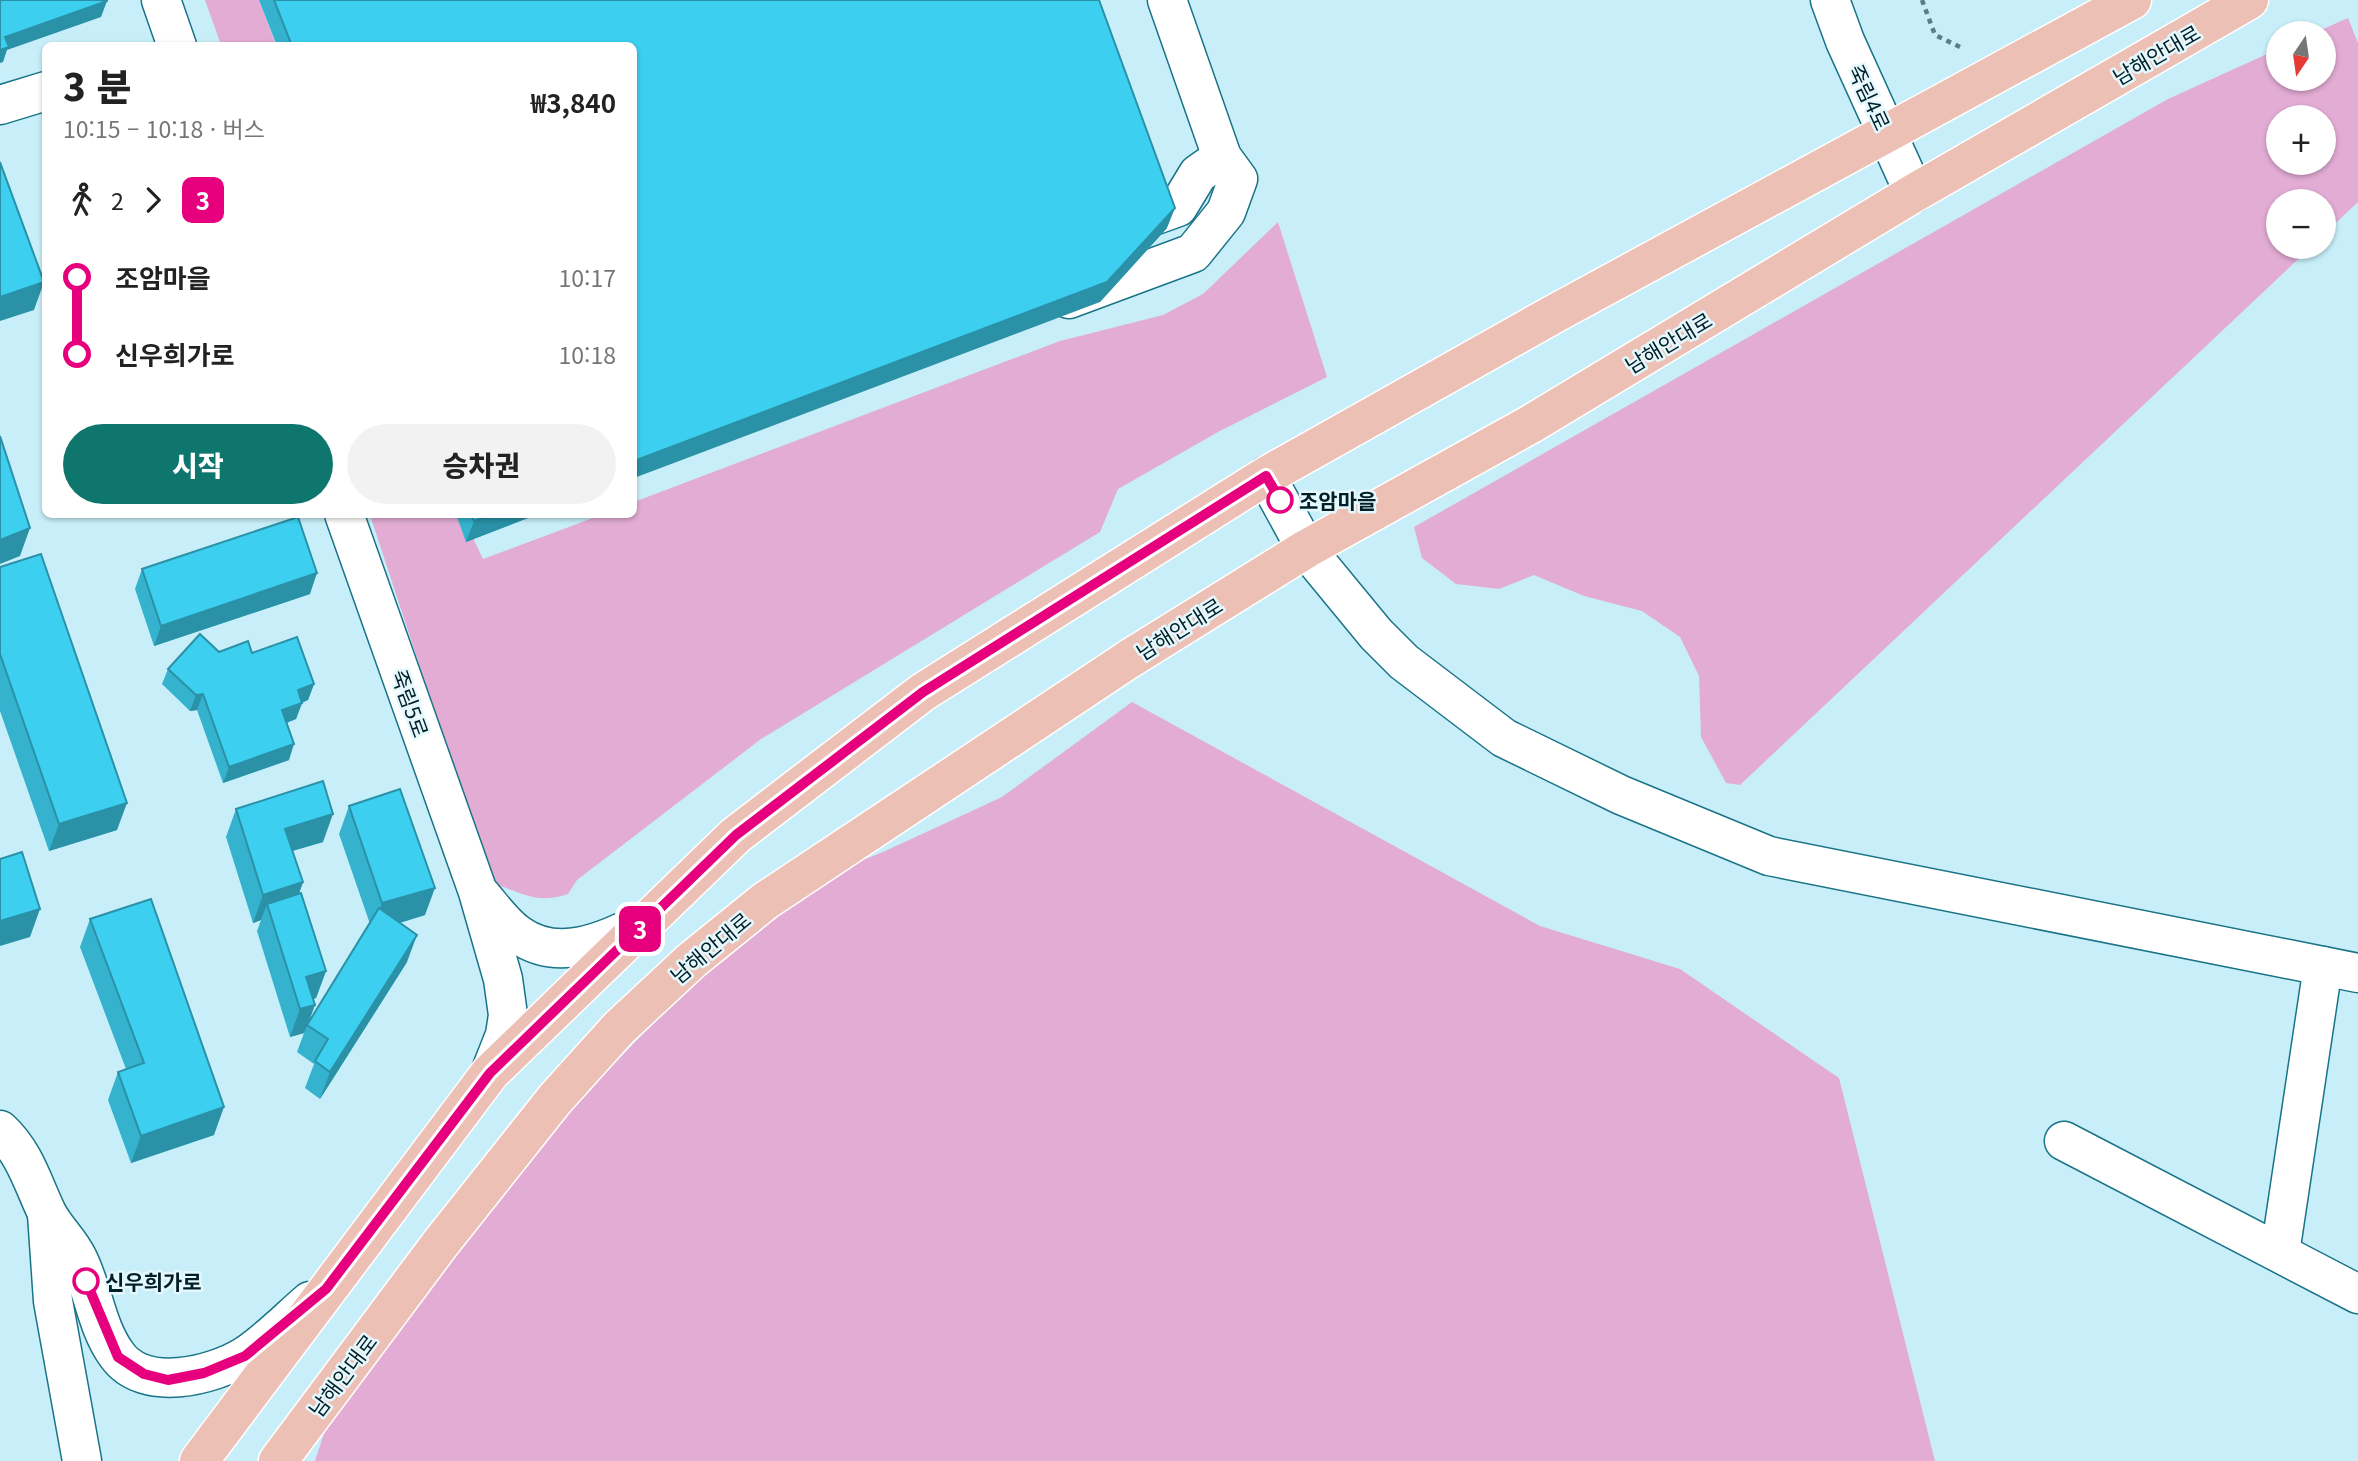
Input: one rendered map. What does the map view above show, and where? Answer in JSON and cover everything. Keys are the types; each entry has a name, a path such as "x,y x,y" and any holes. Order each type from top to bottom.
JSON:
{"main road":[{"path":"199,1461 490,1073 736,835 923,692 1266,476 1554,314 2132,0"},
{"name":"남해안대로","path":"278,1461 440,1244 555,1099 619,1028 692,960 765,901 1129,659 1306,549 1531,424 1914,193 2249,0"}],"street":[{"path":"161,0 176,42"},
{"path":"1035,300 1064,300 1193,253 1226,212 1238,179 1222,157 1167,0"},
{"name":"죽림4로","path":"1830,0 1845,41 1914,193"},
{"path":"0,105 42,92"},
{"path":"1087,239 1178,207 1198,174 1222,157"},
{"path":"1266,476 1306,549 1376,634 1404,662 1504,737 1621,795 1769,856 2340,970 2280,1253"},
{"name":"죽림5로","path":"345,518 478,892 503,979 508,1015 505,1035 490,1073"},
{"path":"478,892 518,935 533,943 554,948 592,946 650,919"},
{"path":"0,1130 31,1173 47,1214 78,1257 94,1305 118,1357 144,1374 168,1380 204,1373 245,1356 326,1289"},
{"path":"2064,1141 2358,1294"},
{"path":"47,1214 53,1301 82,1461"}],"path":[{"path":"1922,0 1935,35 1956,47 1965,47"}],"shaded area":[{"path":"205,0 259,0 275,42 220,42"},
{"path":"2348,18 2358,43 2358,202 2336,223 2336,189 2266,189 2266,259 2298,259 1740,785 1726,783 1701,737 1699,676 1680,637 1642,611 1584,596 1534,575 1499,589 1456,584 1422,558 1414,527 2168,99 2266,54 2266,91 2336,91 2336,23"},
{"path":"1278,222 1327,377 1218,432 1118,489 1100,532 761,739 577,880 568,894 537,898 491,883 371,518 463,518 483,559 593,518 637,518 637,501 1060,341 1163,315 1203,294"},
{"path":"1132,702 1540,926 1680,969 1839,1078 1935,1461 315,1461 331,1412 519,1161 679,997 820,877 883,852 1002,797"}],"building":[{"path":"0,0 107,1 5,37 9,47 0,50"},
{"path":"274,0 1099,0 1175,208 1107,282 637,460 637,42 290,42"},
{"path":"0,162 42,283 0,297"},
{"path":"0,436 30,528 0,540"},
{"path":"298,518 317,573 161,626 142,569"},
{"path":"41,554 127,803 59,824 0,654 0,567"},
{"path":"200,634 219,652 248,641 252,653 297,637 314,684 298,690 302,703 282,710 294,744 229,767 203,694 196,695 168,669"},
{"path":"323,781 333,814 285,829 303,882 263,895 236,809"},
{"path":"400,789 435,888 382,903 349,806"},
{"path":"22,852 40,909 0,921 0,859"},
{"path":"301,893 326,971 306,977 315,1005 300,1009 267,904"},
{"path":"151,899 224,1107 141,1136 118,1072 144,1063 90,919"},
{"path":"379,908 417,935 330,1072 315,1061 328,1039 307,1025"}],"bus line":[{"name":"3","path":"86,1281 118,1357 144,1374 168,1380 204,1373 245,1356 326,1289 490,1073 736,835 923,692 1266,476 1280,500"}],"place":[{"name":"조암마을","path":"1280,500"},
{"name":"신우희가로","path":"86,1281"}]}
